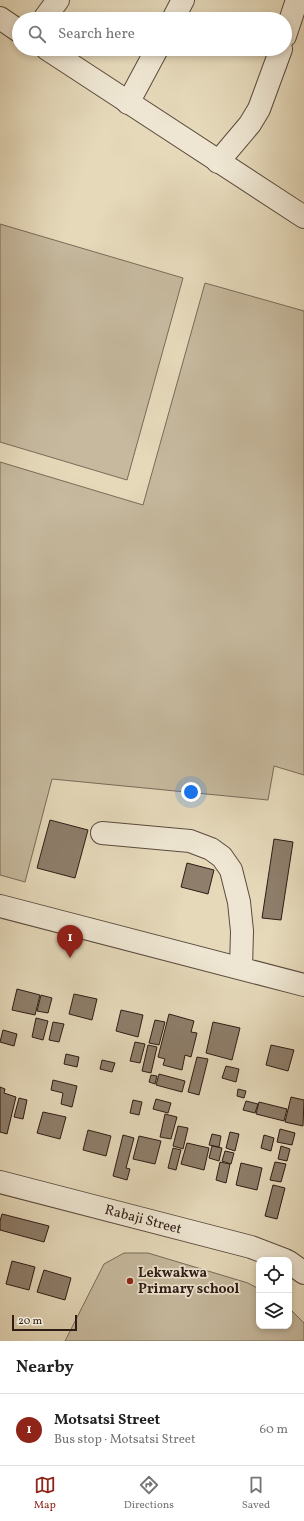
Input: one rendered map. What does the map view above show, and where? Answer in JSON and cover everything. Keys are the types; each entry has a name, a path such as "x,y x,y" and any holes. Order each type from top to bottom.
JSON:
{"street":[{"path":"49,12 58,0"},
{"path":"177,12 183,0"},
{"path":"292,15 297,0"},
{"path":"0,18 12,26"},
{"path":"58,56 304,217"},
{"path":"128,103 153,56"},
{"path":"218,162 250,124 256,114 279,56"},
{"path":"102,833 190,842 211,849 222,857 231,870 238,902 242,931 241,968"},
{"path":"0,906 304,985"},
{"name":"Rabaji Street","path":"0,1182 251,1247 277,1257"},
{"path":"292,1264 304,1274"}],"shaded area":[{"path":"0,224 183,278 127,480 0,442"},
{"path":"205,283 304,311 304,775 274,766 268,800 52,779 25,882 0,875 0,462 143,505"},
{"path":"124,1253 148,1253 248,1283 256,1287 256,1329 292,1329 292,1311 304,1323 304,1341 65,1341 104,1264"}],"building":[{"path":"50,820 88,830 75,878 37,868"},
{"path":"274,839 293,842 281,920 262,918"},
{"path":"187,863 214,870 208,894 181,887"},
{"path":"17,989 40,995 35,1015 12,1010"},
{"path":"74,994 97,999 92,1020 69,1014"},
{"path":"41,995 52,998 48,1013 37,1011"},
{"path":"121,1010 143,1015 138,1037 116,1031"},
{"path":"169,1014 194,1021 191,1032 197,1033 191,1057 185,1055 182,1070 163,1065 165,1059 158,1057"},
{"path":"36,1018 48,1021 43,1040 32,1037"},
{"path":"155,1020 165,1022 159,1045 149,1043"},
{"path":"53,1022 64,1024 59,1042 49,1040"},
{"path":"213,1022 240,1028 232,1060 206,1053"},
{"path":"3,1030 17,1034 14,1046 0,1042"},
{"path":"135,1042 145,1044 140,1063 130,1061"},
{"path":"148,1045 157,1047 151,1073 142,1071"},
{"path":"271,1045 294,1050 288,1071 266,1065"},
{"path":"66,1054 79,1057 77,1067 64,1064"},
{"path":"197,1057 208,1059 199,1095 188,1092"},
{"path":"102,1060 115,1063 112,1072 100,1069"},
{"path":"226,1066 239,1069 236,1082 222,1078"},
{"path":"159,1074 185,1081 182,1092 156,1085"},
{"path":"151,1075 157,1076 155,1084 149,1082"},
{"path":"53,1080 77,1086 72,1107 61,1104 63,1093 51,1090"},
{"path":"0,1087 5,1089 4,1093 16,1097 7,1134 0,1132"},
{"path":"238,1089 246,1091 244,1098 237,1096"},
{"path":"291,1097 304,1100 303,1126 285,1122"},
{"path":"19,1098 27,1100 23,1119 14,1117"},
{"path":"156,1099 171,1103 168,1113 153,1109"},
{"path":"133,1100 142,1102 139,1115 130,1113"},
{"path":"246,1101 258,1104 255,1113 243,1110"},
{"path":"259,1102 287,1109 284,1121 256,1114"},
{"path":"43,1112 66,1117 60,1139 37,1133"},
{"path":"165,1114 177,1117 171,1139 160,1137"},
{"path":"178,1126 188,1128 183,1149 173,1146"},
{"path":"280,1129 295,1133 292,1145 277,1142"},
{"path":"88,1130 111,1136 106,1156 83,1150"},
{"path":"230,1132 239,1134 235,1151 226,1148"},
{"path":"212,1134 221,1136 219,1147 209,1145"},
{"path":"123,1135 134,1138 126,1168 130,1169 127,1180 113,1176"},
{"path":"264,1135 274,1138 271,1151 261,1148"},
{"path":"139,1136 161,1141 155,1164 133,1159"},
{"path":"187,1143 209,1148 204,1170 181,1164"},
{"path":"212,1146 222,1148 219,1161 209,1158"},
{"path":"281,1146 290,1149 287,1161 278,1159"},
{"path":"173,1148 181,1150 176,1170 168,1168"},
{"path":"225,1151 234,1153 231,1164 222,1161"},
{"path":"220,1162 230,1164 226,1183 216,1180"},
{"path":"275,1162 286,1164 281,1182 270,1180"},
{"path":"241,1163 262,1168 257,1190 236,1185"},
{"path":"273,1185 285,1188 277,1219 265,1216"},
{"path":"2,1214 49,1226 44,1242 0,1230"},
{"path":"12,1261 35,1267 29,1290 6,1284"},
{"path":"44,1270 71,1278 65,1300 37,1292"}],"place":[{"name":"Motsatsi Street","path":"70,958"},
{"name":"Lekwakwa Primary school","path":"130,1281"}]}
